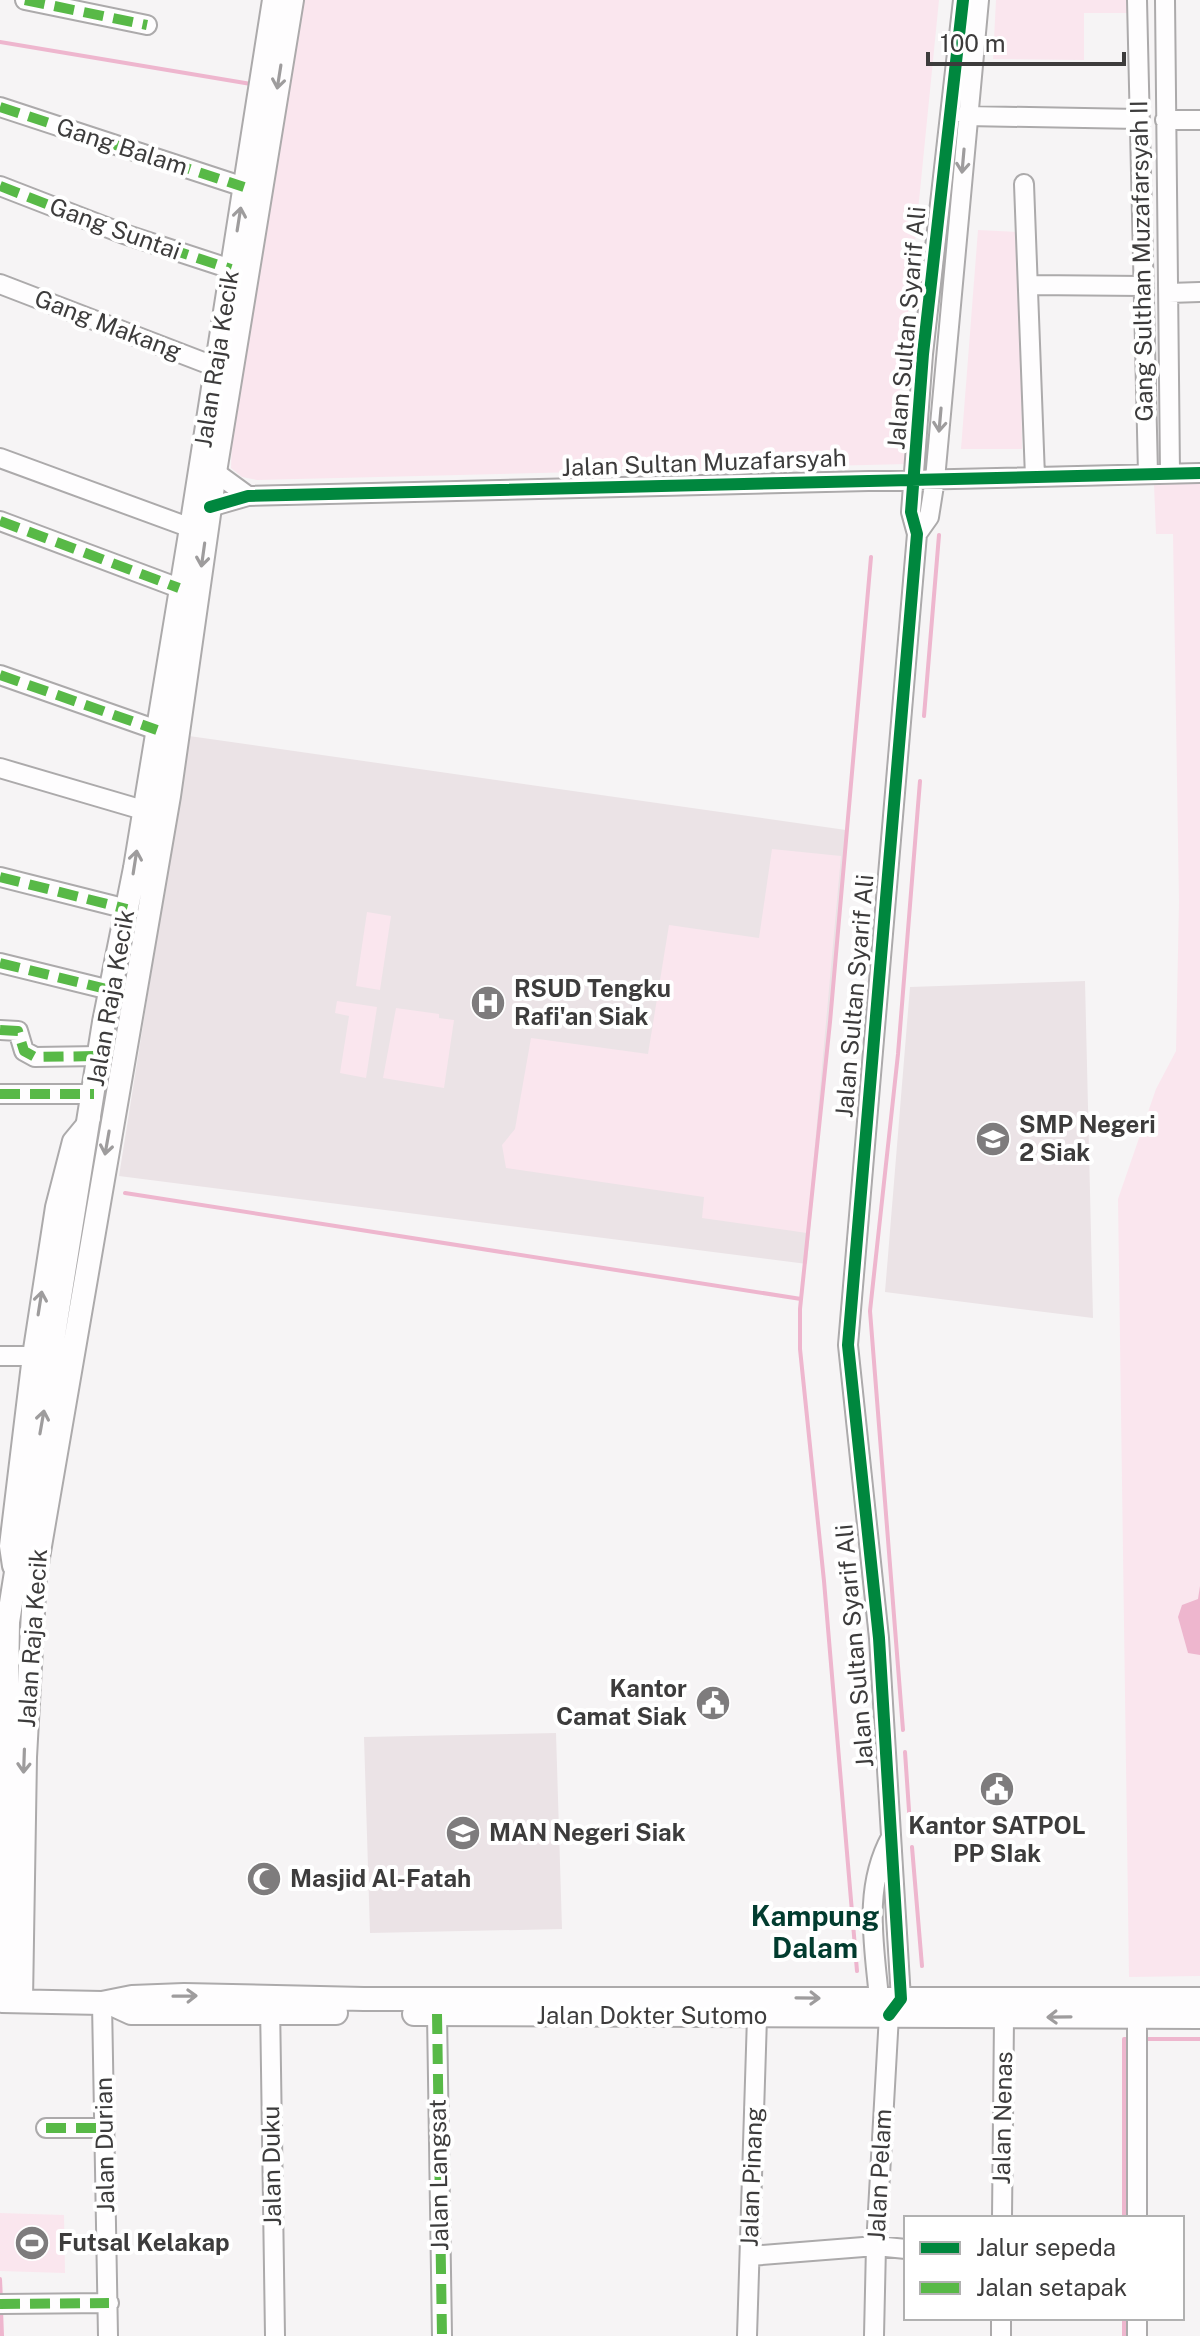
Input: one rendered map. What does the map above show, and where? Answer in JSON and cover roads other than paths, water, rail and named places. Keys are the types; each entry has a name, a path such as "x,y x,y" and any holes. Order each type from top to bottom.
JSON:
{"main road":[{"name":"Jalan Raja Kecik","path":"8,2001 14,1838 30,1611 26,1574 110,990 127,909 216,367 230,330 231,269 274,0"},
{"name":"Jalan Raja Kecik","path":"14,1838 2,1749 4,1622 26,1574 169,796 215,472 230,330 292,0"},
{"name":"Jalan Dokter Sutomo","path":"8,2001 104,2002 131,2013 270,2004 890,2004 1200,1999"},
{"name":"Jalan Dokter Sutomo","path":"270,2004 437,2014 757,2017 890,2004 1137,2031 1200,2017"}],"street":[{"path":"25,0 147,25"},
{"name":"Jalan Sultan Syarif Ali","path":"892,1835 879,1638 848,1345 917,534 911,512 923,354 963,0"},
{"name":"Jalan Sultan Syarif Ali","path":"917,534 929,517 935,479 979,0"},
{"name":"Gang Sulthan Muzafarsyah II","path":"1137,0 1148,474"},
{"path":"1165,0 1170,473"},
{"name":"Gang Balam","path":"0,107 244,187"},
{"path":"966,116 1139,119"},
{"path":"1165,120 1200,120"},
{"path":"1024,184 1035,477"},
{"name":"Gang Suntai","path":"0,186 124,234 231,269"},
{"name":"Gang Makang","path":"0,284 216,367"},
{"path":"1030,285 1143,286"},
{"path":"1169,293 1200,292"},
{"path":"0,458 191,528"},
{"path":"215,472 248,496"},
{"name":"Jalan Sultan Muzafarsyah","path":"210,507 248,496 1200,473"},
{"path":"0,521 179,588"},
{"path":"0,675 157,730"},
{"path":"0,768 143,810"},
{"path":"0,877 127,909"},
{"path":"0,963 110,990"},
{"path":"0,1030 18,1031 24,1051 35,1057 100,1056"},
{"path":"0,1094 94,1094"},
{"path":"26,1574 12,1567 9,1470 67,1152 76,1132 91,1118"},
{"path":"0,1356 32,1356"},
{"name":"Jalan Pelam","path":"874,2336 890,2004 873,1884 881,1855 892,1835"},
{"name":"Jalan Durian","path":"104,2002 108,2336"},
{"name":"Jalan Duku","path":"270,2004 275,2336"},
{"name":"Jalan Langsat","path":"437,2014 442,2336"},
{"name":"Jalan Pinang","path":"747,2336 757,2017"},
{"name":"Jalan Nenas","path":"1002,2216 1004,2018"},
{"path":"1137,2031 1137,2216"},
{"path":"46,2128 104,2128"},
{"path":"750,2256 876,2246 904,2249"},
{"path":"3,2304 109,2303"}],"waterway":[{"path":"0,42 251,84"},
{"path":"924,716 939,535"},
{"path":"857,1971 824,1581 800,1349 800,1309 830,1022 871,557"},
{"path":"903,1730 870,1311 898,1054 920,781"},
{"path":"125,1193 801,1299"},
{"path":"905,1752 910,1825"},
{"path":"912,1847 922,1966"},
{"path":"1124,2216 1124,2039 1131,2039"},
{"path":"1144,2039 1200,2039"},
{"path":"0,2279 1,2300"},
{"path":"1,2309 2,2336"},
{"path":"1124,2320 1124,2336"}],"place":[{"name":"RSUD Tengku Rafi'an Siak","path":"488,1003"},
{"name":"SMP Negeri 2 Siak","path":"993,1139"},
{"name":"Kantor Camat Siak","path":"713,1703"},
{"name":"Kantor SATPOL PP SIak","path":"997,1789"},
{"name":"MAN Negeri Siak","path":"463,1833"},
{"name":"Masjid Al-Fatah","path":"264,1879"},
{"name":"Futsal Kelakap","path":"32,2243"}],"district":[{"name":"Kampung Dalam","path":"815,1932"}]}
